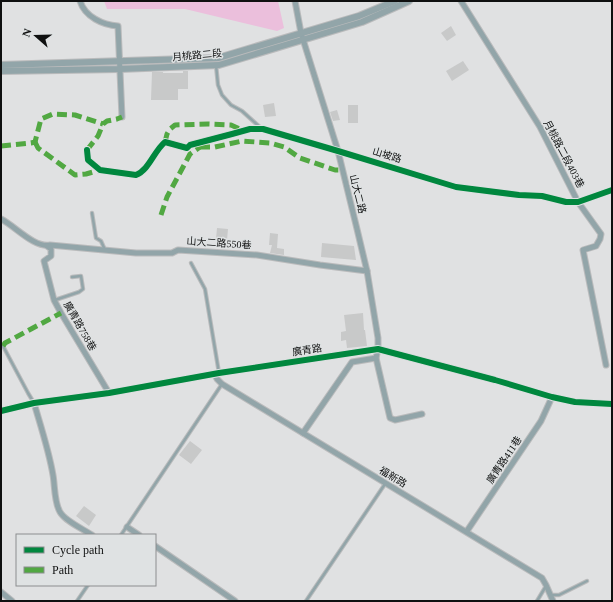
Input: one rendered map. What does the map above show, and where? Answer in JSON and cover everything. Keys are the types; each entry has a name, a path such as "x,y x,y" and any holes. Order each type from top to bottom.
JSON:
{"street":[{"path":"80,1 82,6 100,22 110,26 118,26 122,117"},
{"name":"山大二路","path":"295,1 302,36 338,151 367,271 378,338 376,358"},
{"name":"月桃路二段","path":"1,71 120,69 219,65 359,16 395,1"},
{"name":"月桃路二段","path":"1,65 218,58 362,22 409,1"},
{"name":"月桃路二段403巷","path":"461,1 540,127 578,202 601,234 596,246 583,250 606,365"},
{"name":"山坡路","path":"87,150 88,160 100,170 136,175 141,173 160,146 165,142 186,148 190,144 250,129 262,129 456,187 518,195 542,196 566,202 578,202 612,190"},
{"path":"1,219 8,222 36,243 47,246"},
{"name":"山大二路550巷","path":"47,246 50,245 136,253 172,253 178,250 257,255 367,271"},
{"name":"廣青路758巷","path":"47,246 50,249 51,256 44,261 54,300 109,393"},
{"name":"廣青路","path":"1,411 34,403 109,393 217,374 378,349 495,380 552,397 575,402 612,404"},
{"path":"303,433 352,362 376,358 390,418 395,420 422,414"},
{"name":"福新路","path":"217,374 217,379 222,384 467,531 542,578 554,601"},
{"name":"廣青路411巷","path":"467,531 541,421 552,397"},
{"path":"34,403 51,468 57,506 65,518 90,534"},
{"path":"127,527 138,534"},
{"path":"156,547 235,601"},
{"path":"1,592 12,601"}],"lane":[{"path":"216,65 218,85 222,95 231,105 242,111 262,129"},
{"path":"92,213 96,238 101,241 106,250"},
{"path":"191,263 205,289 217,374"},
{"path":"54,300 79,292 83,289 81,276 72,277"},
{"path":"1,346 3,346 34,403"},
{"path":"122,534 222,384"},
{"path":"306,601 386,483"},
{"path":"551,595 559,595 588,581"},
{"path":"537,601 546,585"},
{"path":"77,601 87,586"}],"shaded area":[{"path":"104,1 278,1 284,28 277,31 185,9 107,9"}],"building":[{"path":"451,26 456,35 447,41 441,33"},
{"path":"463,61 469,70 452,81 446,71"},
{"path":"183,71 188,71 188,89 178,89 178,100 151,100 152,72 183,73"},
{"path":"274,103 276,116 265,117 263,105"},
{"path":"348,105 358,105 358,123 348,123"},
{"path":"337,110 340,120 333,121 330,112"},
{"path":"217,228 228,229 227,240 216,239"},
{"path":"270,233 278,234 277,248 284,249 284,255 270,253 272,245 269,245"},
{"path":"322,243 354,246 356,260 321,257"},
{"path":"363,313 367,346 347,348 346,340 341,341 341,332 346,331 344,315"},
{"path":"190,441 202,450 191,464 179,455"},
{"path":"84,506 96,515 89,526 76,516"}],"marked path":[{"path":"1,146 35,142 41,119 53,114 75,115 103,124"},
{"path":"87,150 98,136 103,124 107,121 122,117"},
{"path":"165,142 167,134 175,125 231,125 244,131"},
{"path":"200,147 215,147 242,141 270,143 284,147 300,158 335,170 343,170"},
{"path":"35,142 38,148 75,175 100,170"},
{"path":"161,215 167,197 190,154 200,147 200,144"},
{"path":"3,346 5,343 61,313"}],"cycle path":[{"path":"87,150 88,160 100,170 136,175 141,173 165,142 187,148 190,145 250,129 263,129 456,187 519,195 542,196 566,202 578,202 612,190"},
{"path":"1,411 34,403 109,393 219,373 378,349 495,380 552,397 575,402 612,404"}]}
